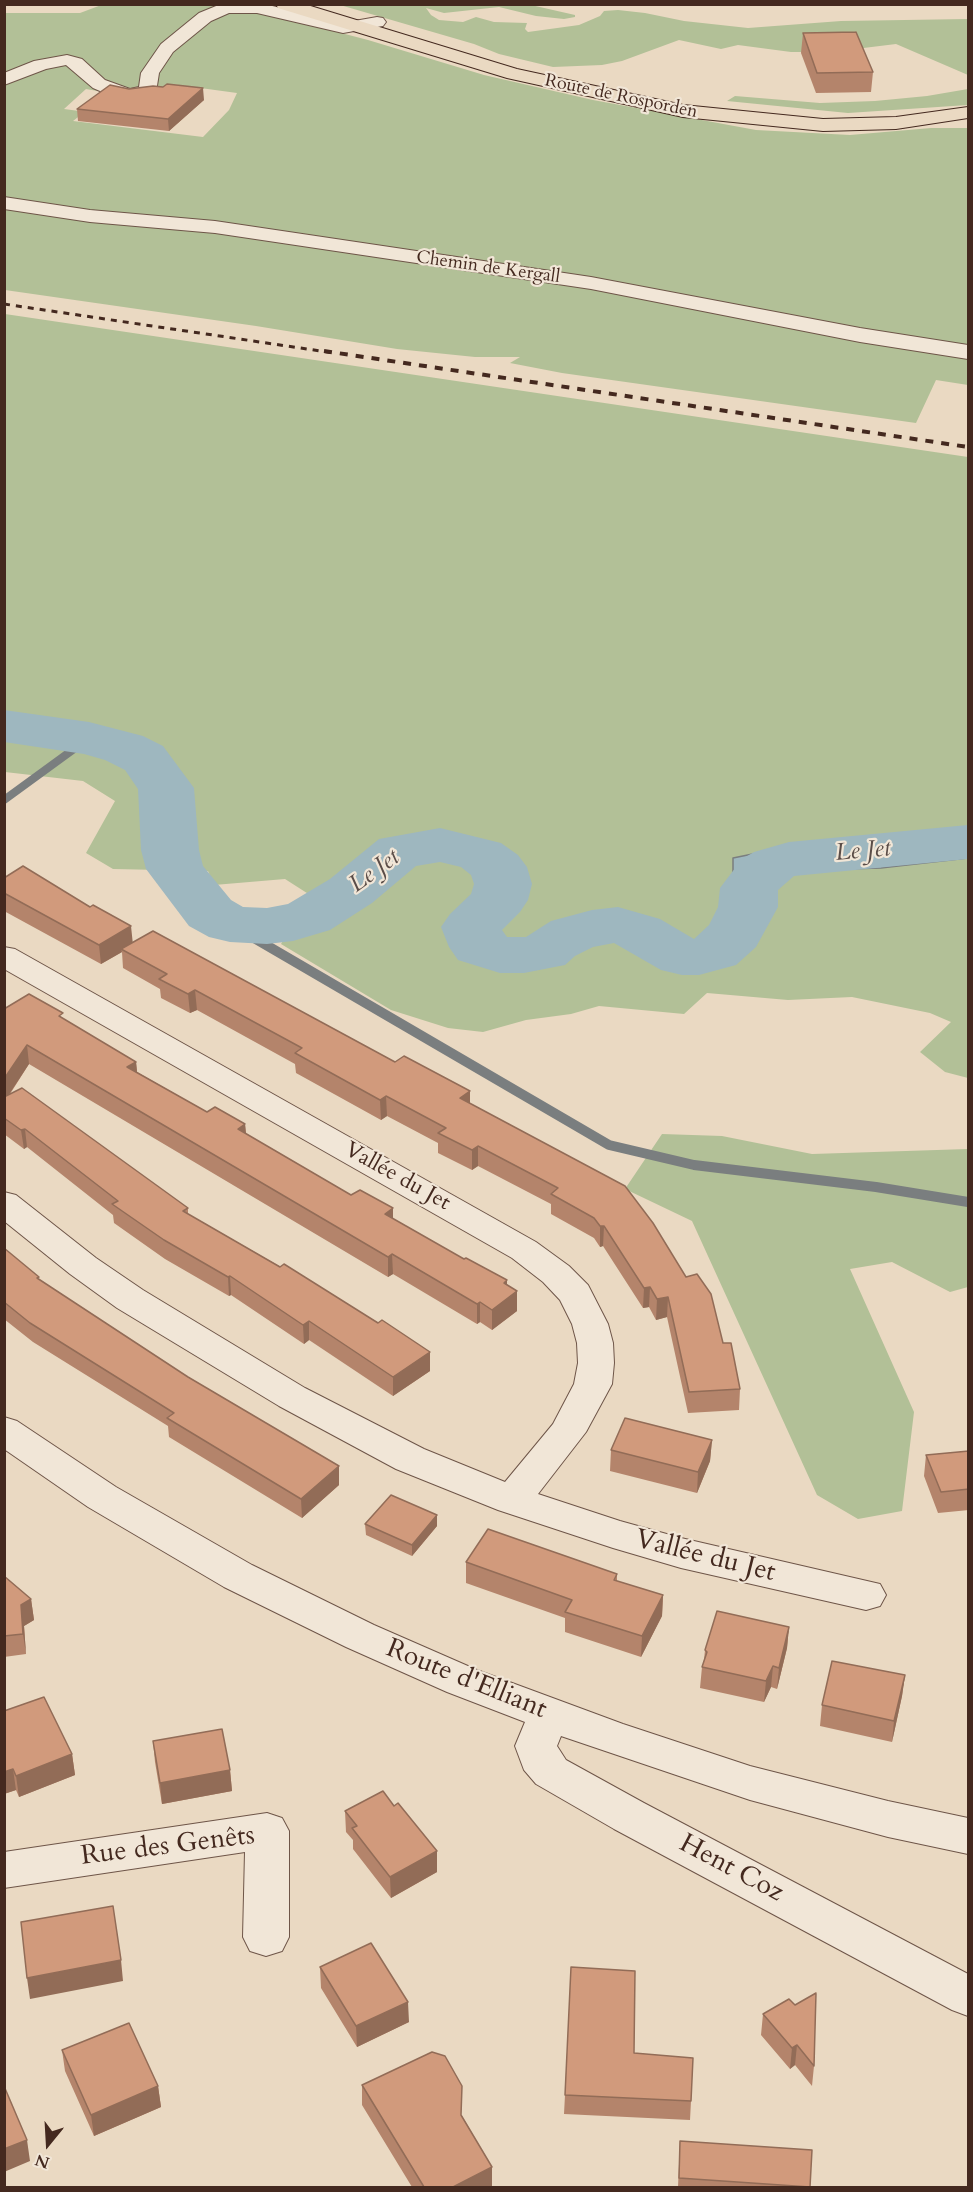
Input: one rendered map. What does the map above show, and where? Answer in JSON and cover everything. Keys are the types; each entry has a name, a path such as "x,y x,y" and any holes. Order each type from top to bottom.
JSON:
{"main road":[{"name":"Route de Rosporden","path":"284,4 513,74 641,103 704,114 798,124 863,125 923,121 969,112"},
{"name":"Route de Rosporden","path":"322,4 473,52 539,69 645,93 725,107 794,114 849,116 969,112"}],"street":[{"path":"4,80 39,65 67,60 76,63 99,84 113,90 130,94 147,92 150,73 167,48 205,16 227,6 257,8 335,27 357,27 377,22"},
{"name":"Chemin de Kergall","path":"4,203 90,216 215,227 591,283 850,333 969,352"},
{"name":"Vallée du Jet","path":"4,956 507,1239 556,1274 575,1294 590,1324 595,1343 596,1363 593,1384 567,1432 512,1500"},
{"name":"Vallée du Jet","path":"4,1203 83,1266 130,1299 292,1397 392,1451 512,1500 647,1544 731,1566 866,1595"},
{"name":"Route d'Elliant","path":"12,1446 238,1576 360,1636 462,1681 549,1714 750,1783 888,1819 969,1836"},
{"name":"Hent Coz","path":"549,1714 536,1746 539,1758 551,1772 629,1816 969,1996"},
{"name":"Rue des Genêts","path":"4,1870 267,1831 266,1937"}],"green space":[{"path":"104,4 218,5 215,15 243,9 368,40 484,75 593,100 756,130 850,135 931,128 968,128 968,385 936,380 916,423 562,373 510,363 520,357 475,357 397,349 5,290 4,13 80,13","holes":["171,84 237,93 229,110 203,137 73,121 82,114 79,111 64,109 86,89 109,93 134,89 161,91"]},
{"path":"340,5 531,5 575,15 575,17 564,19 536,16 499,7 444,13 426,8 439,20 463,22 476,17 494,22 527,23 525,29 528,32 579,25 600,16 604,11 618,10 684,21 748,28 841,21 968,19 968,75 896,44 831,52 791,52 738,45 721,49 679,40 622,61 602,65 553,67 499,54 474,44"},
{"path":"968,89 968,105 848,113 727,101 735,96 820,103 875,101"},
{"path":"5,314 968,457 968,1078 945,1072 920,1052 951,1022 930,1013 852,997 788,1000 707,993 684,1014 599,1006 571,1014 526,1020 483,1032 448,1028 391,1010 281,944 310,895 285,879 214,885 208,871 113,869 86,853 115,801 83,781 5,772"},
{"path":"662,1134 722,1136 812,1154 968,1149 968,1287 950,1292 892,1262 850,1269 914,1412 902,1511 858,1519 817,1495 692,1221 625,1189"}],"water":[{"path":"968,829 968,858 881,868 807,870 775,881 769,892 730,883 733,858 787,847"}],"building":[{"path":"856,32 873,72 817,73 803,33"},
{"path":"167,84 203,88 168,119 77,109 110,85 129,89 163,87"},
{"path":"23,866 90,907 93,905 131,926 99,945 4,893 4,878"},
{"path":"153,931 395,1062 404,1056 470,1091 460,1098 625,1186 653,1223 686,1277 697,1274 711,1294 723,1343 731,1343 740,1389 689,1392 668,1297 657,1299 650,1287 644,1288 604,1226 600,1226 594,1218 551,1194 558,1188 478,1146 472,1150 438,1133 446,1128 386,1096 380,1100 295,1053 302,1048 195,990 188,994 159,979 167,974 121,949"},
{"path":"29,994 63,1013 59,1016 136,1062 127,1067 207,1112 215,1107 245,1124 238,1129 351,1195 360,1190 393,1208 385,1214 464,1259 507,1280 504,1283 517,1291 492,1310 480,1302 477,1304 392,1254 388,1257 27,1045 4,1079 4,1009"},
{"path":"22,1088 188,1208 183,1211 280,1267 284,1264 378,1323 382,1320 430,1352 393,1377 309,1321 303,1325 230,1276 228,1277 164,1240 112,1204 118,1201 25,1129 21,1130 4,1118 4,1097"},
{"path":"4,1248 39,1277 37,1278 188,1377 339,1466 301,1499 167,1418 174,1413 30,1323 4,1302"},
{"path":"625,1418 712,1440 698,1472 611,1450"},
{"path":"969,1451 969,1489 941,1492 926,1455"},
{"path":"391,1495 437,1515 412,1545 365,1524"},
{"path":"488,1529 617,1574 614,1580 663,1595 642,1636 565,1612 572,1600 466,1562"},
{"path":"4,1576 31,1599 21,1605 23,1634 4,1636"},
{"path":"717,1611 789,1627 779,1668 773,1666 766,1681 702,1667"},
{"path":"832,1661 905,1675 894,1721 822,1705"},
{"path":"44,1697 72,1754 16,1776 13,1769 4,1772 4,1711"},
{"path":"222,1729 230,1770 160,1783 153,1741"},
{"path":"383,1791 394,1806 398,1803 437,1851 390,1877 352,1828 357,1826 345,1811"},
{"path":"113,1906 121,1960 27,1978 21,1922"},
{"path":"371,1943 408,2002 356,2026 320,1967"},
{"path":"571,1967 635,1971 634,2053 693,2058 691,2101 565,2095"},
{"path":"816,1993 814,2066 797,2045 792,2048 763,2014 789,1999 795,2005"},
{"path":"129,2023 158,2086 91,2115 62,2050"},
{"path":"432,2052 445,2056 462,2086 461,2115 492,2167 453,2187 424,2187 362,2085"},
{"path":"4,2086 27,2140 4,2149"},
{"path":"680,2141 812,2150 810,2187 679,2178"}],"waterway":[{"name":"Le Jet","path":"4,726 89,738 124,748 144,758 166,788 170,850 175,869 210,913 230,924 267,926 293,923 309,917 351,891 399,851 440,845 481,855 498,867 503,884 499,900 471,927 479,947 500,955 544,952 554,943 572,934 592,928 618,925 639,932 682,957 699,957 715,952 735,934 748,907 749,888 763,871 774,864 789,859 968,842"},
{"path":"4,800 89,738"},
{"path":"230,924 609,1145 694,1165 876,1187 968,1202"}],"railway":[{"path":"4,304 334,353"},
{"path":"324,351 968,447"}]}
